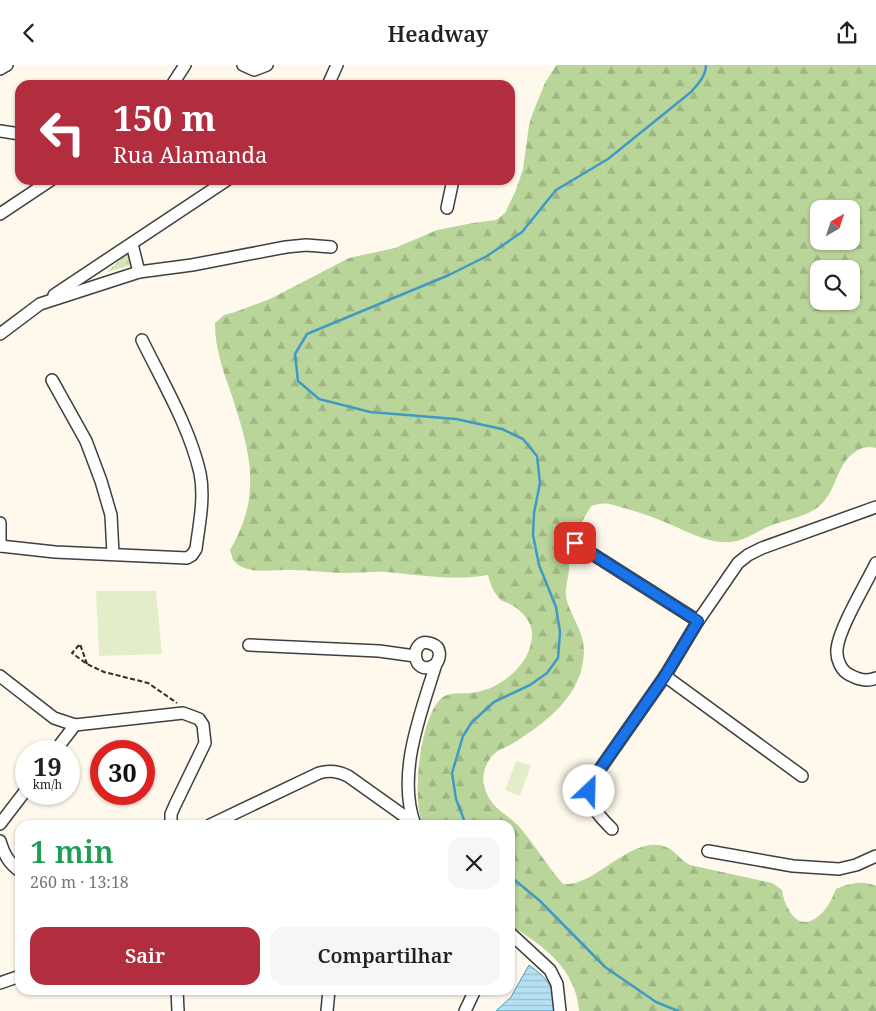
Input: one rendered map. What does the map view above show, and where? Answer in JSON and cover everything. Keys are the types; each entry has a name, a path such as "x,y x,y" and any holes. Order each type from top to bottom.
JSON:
{"street":[{"path":"0,69 7,65"},
{"path":"175,80 185,65"},
{"path":"243,65 254,70 266,65"},
{"path":"330,80 337,65"},
{"path":"0,131 15,133"},
{"path":"0,214 44,185"},
{"path":"0,334 40,304 219,185"},
{"path":"447,208 452,185"},
{"path":"132,244 139,272"},
{"path":"40,304 139,272 192,265 286,247 306,245 331,247"},
{"path":"101,265 106,283"},
{"path":"0,523 0,545 56,552 187,558 192,555 196,549 202,500 200,474 183,425 142,340"},
{"path":"52,380 86,441 101,481 111,515 113,554"},
{"path":"612,829 600,817 592,802 589,791 593,779 665,676 698,621 738,563 748,555 876,507"},
{"path":"575,543 698,621"},
{"path":"876,563 841,633 837,650 839,663 847,673 858,680 876,678"},
{"path":"414,820 409,794 408,774 412,746 440,653 432,643 420,645 417,648 415,656 421,666 429,667 436,664"},
{"path":"249,645 379,651 415,656"},
{"path":"0,676 54,718 75,725 183,713 199,719 205,732 205,743 171,814 171,820"},
{"path":"665,676 802,776"},
{"path":"64,740 75,725"},
{"path":"220,820 319,773 338,771 348,776 409,820"},
{"path":"0,824 15,804"},
{"path":"0,841 4,854 15,868"},
{"path":"708,851 792,866 839,869 856,865 876,856"},
{"path":"515,938 550,970 556,984 560,1011"},
{"path":"0,983 15,978"},
{"path":"177,995 178,1011"},
{"path":"328,1011 329,995"},
{"path":"466,1011 473,995"}],"path":[{"path":"87,664 80,644 72,653 87,664 104,672 148,683 180,705 183,713"}],"green space":[{"path":"556,65 876,65 876,448 871,447 858,450 846,460 829,494 820,506 814,510 777,523 747,538 733,542 704,539 651,517 611,504 604,503 591,506 568,546 563,551 569,564 567,601 580,631 584,651 578,680 571,693 552,714 529,733 496,752 485,768 483,781 490,800 512,820 421,820 418,797 420,758 428,720 435,706 447,695 473,693 497,685 506,679 522,663 527,654 531,644 532,633 530,624 522,612 498,597 492,588 488,575 449,577 381,572 261,571 238,565 233,560 230,550 241,529 247,509 250,490 250,470 243,431 224,374 216,341 215,323 224,315 270,299 349,258 395,248 437,230 496,220 505,213 516,190 523,169 529,125 545,83"},
{"path":"130,252 134,264 107,272"},
{"path":"96,591 156,591 162,654 99,656"},
{"path":"516,761 531,765 520,796 505,790"},
{"path":"515,822 563,884 575,883 586,879 631,851 655,845 666,847 690,865 772,883 782,890 789,910 797,920 803,922 816,918 826,909 836,889 856,883 876,886 876,1011 579,1011 577,996 572,982 565,970 546,950 515,928"}],"water":[{"path":"529,965 546,979 549,984 553,995 554,1011 496,1011 512,995 515,995 515,990"}],"waterway":[{"path":"464,820 456,799 452,773 463,736 472,722 494,702 530,685 547,673 558,658 560,632 556,607 539,565 533,535 534,513 540,483 537,456 523,439 502,429 456,419 370,412 319,399 298,381 295,354 307,334 449,275 487,256 522,232 556,190 608,159 691,92 703,76 706,65"},
{"path":"515,880 540,901 605,967 656,1002 678,1011"}],"route":[{"path":"575,543 698,621 665,676 602,764 593,779 589,791"}]}
